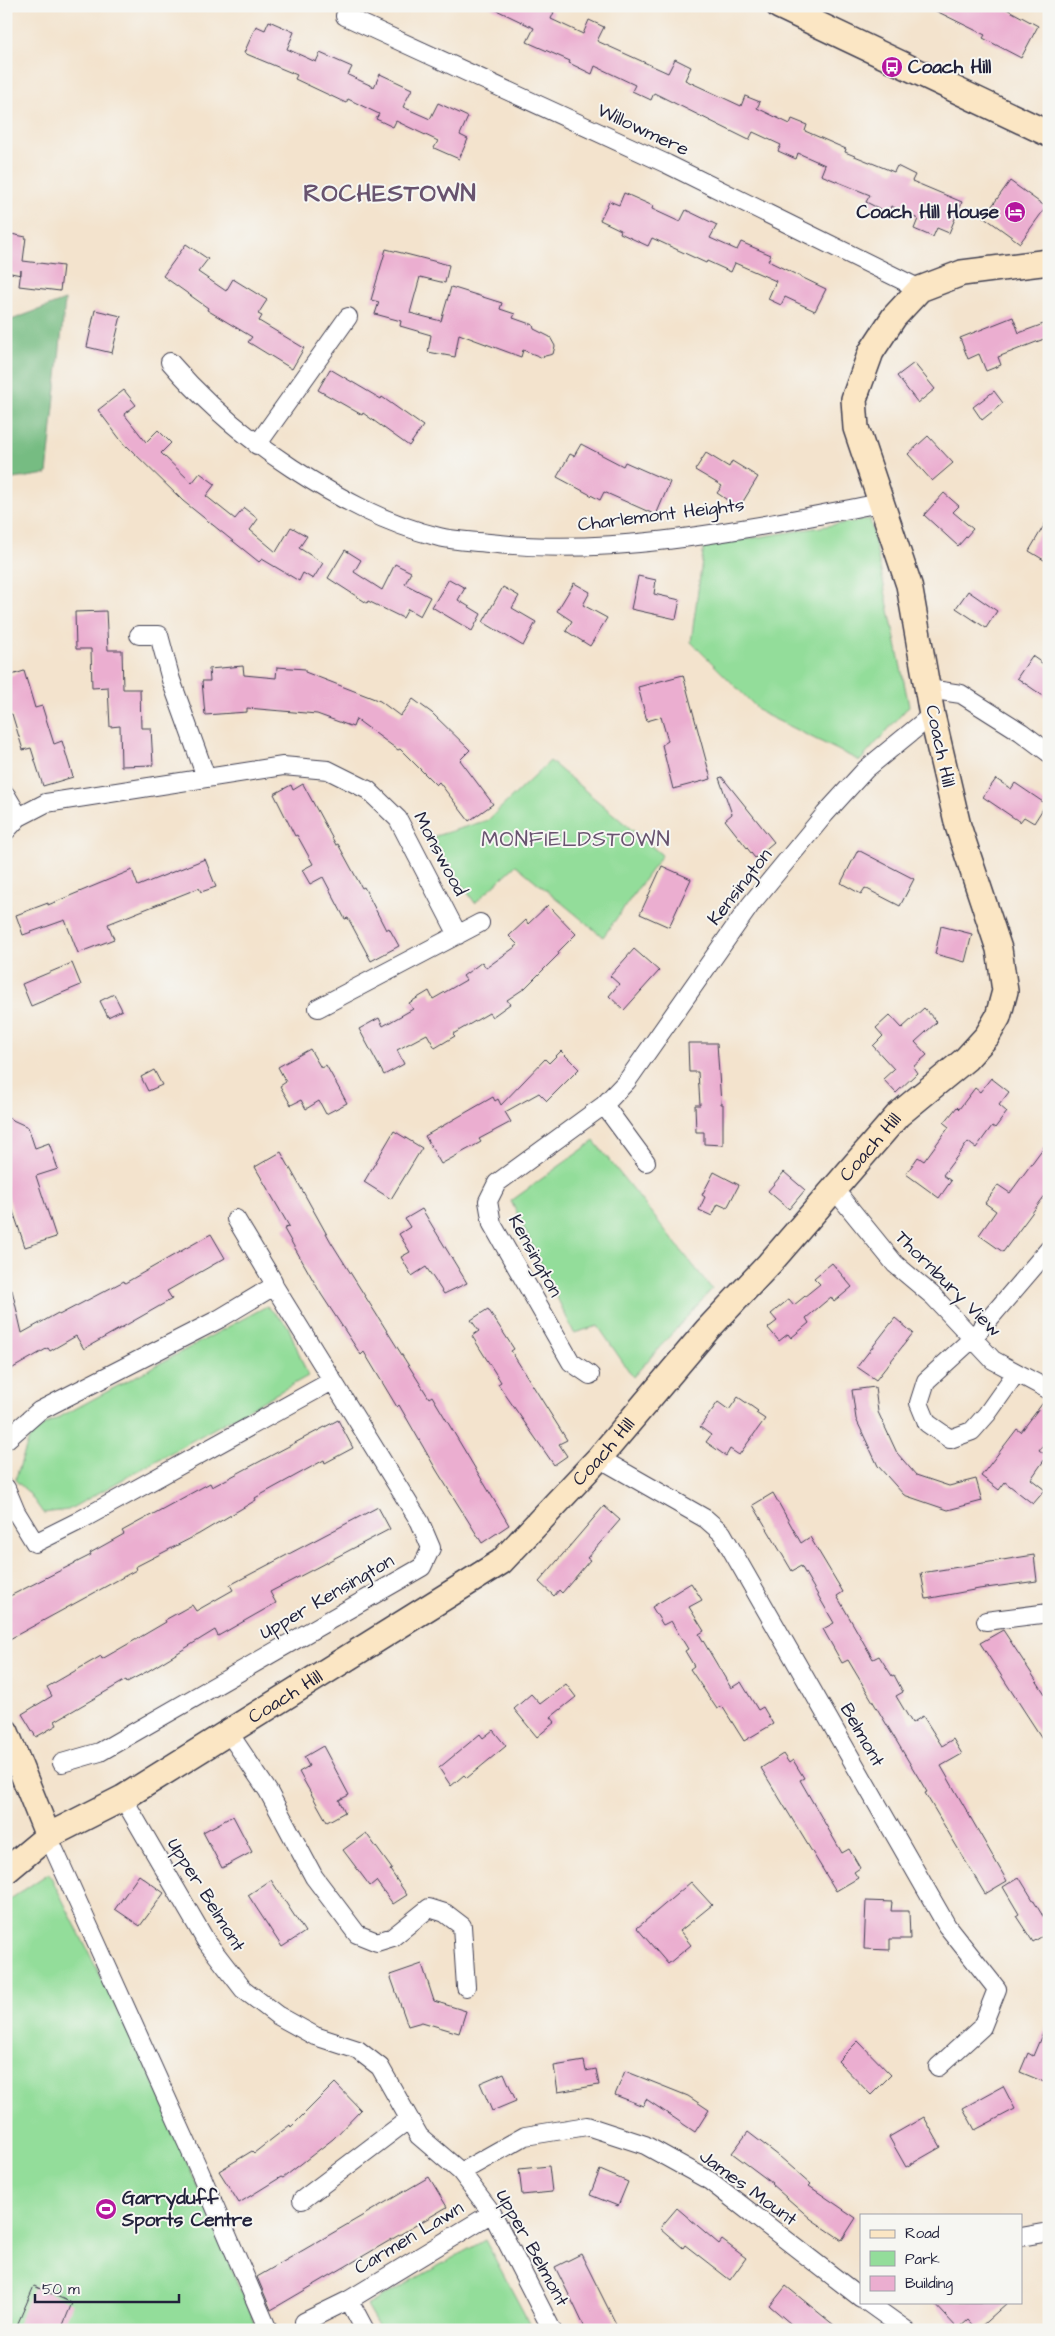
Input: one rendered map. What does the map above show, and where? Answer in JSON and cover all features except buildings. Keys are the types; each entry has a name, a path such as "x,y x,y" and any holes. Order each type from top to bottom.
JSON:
{"street":[{"path":"779,6 1049,134"},
{"name":"Willowmere","path":"345,16 667,164 920,289"},
{"name":"Coach Hill","path":"6,1871 48,1836 123,1798 501,1562 599,1458 706,1330 769,1264 898,1116 966,1059 987,1036 998,1017 1005,991 999,949 958,826 932,715 909,585 856,428 854,399 871,352 894,318 920,289 962,273 1049,262"},
{"path":"258,445 348,317"},
{"name":"Charlemont Heights","path":"170,362 193,390 258,445 312,481 375,516 440,537 529,548 605,547 672,539 882,503"},
{"path":"139,635 159,635 172,680 206,777"},
{"path":"928,689 961,694 1021,732 1049,753"},
{"name":"Kensington","path":"590,1375 571,1362 492,1224 488,1201 497,1183 604,1105 627,1082 751,904 825,814 866,769 932,715"},
{"name":"Monswood","path":"6,831 19,817 46,803 283,766 328,770 368,790 398,819 458,935"},
{"path":"6,795 19,817"},
{"path":"318,1008 480,923"},
{"path":"604,1105 646,1162"},
{"name":"Thornbury View","path":"834,1189 895,1264 933,1296 992,1360 1049,1390"},
{"name":"Upper Kensington","path":"62,1763 100,1752 422,1567 431,1548 420,1522 274,1286 273,1281 236,1219"},
{"path":"1016,1373 987,1414 972,1431 950,1439 927,1423 919,1403 926,1381 972,1339 1049,1249"},
{"path":"6,1440 40,1411 219,1319 274,1286"},
{"path":"6,1488 16,1512 35,1543 77,1522 332,1381"},
{"name":"Belmont","path":"599,1458 706,1519 722,1532 947,1926 997,1989 982,2027 938,2067"},
{"path":"986,1621 1049,1614"},
{"path":"6,1732 48,1836 200,2172 268,2330"},
{"path":"228,1733 268,1791 314,1876 357,1934 377,1942 393,1937 429,1908 445,1913 462,1926 466,1987"},
{"name":"Upper Belmont","path":"123,1798 206,1941 243,1989 284,2019 316,2036 358,2050 380,2067 419,2136 461,2172 492,2213 552,2330"},
{"path":"302,2200 410,2119"},
{"name":"James Mount","path":"461,2172 525,2136 587,2126 645,2145 710,2181 860,2297"},
{"name":"Carmen Lawn","path":"304,2322 349,2300 492,2213"},
{"path":"1022,2237 1049,2232"},
{"name":"Carmen Lawn","path":"349,2300 365,2330"},
{"path":"870,2304 906,2330"}],"green space":[{"path":"65,300 47,474 6,480 6,322"},
{"path":"870,519 909,706 860,761 762,713 691,642 704,546"},
{"path":"550,761 662,855 603,937 516,865 475,903 429,838 488,820"},
{"path":"594,1141 712,1289 633,1377 598,1326 574,1333 511,1201"},
{"path":"267,1306 288,1326 308,1376 68,1510 43,1513 28,1492 15,1480 29,1439 43,1426"},
{"name":"Garryduff Sports Centre","path":"49,1873 156,2087 257,2330 6,2330 6,1902"},
{"path":"485,2240 533,2330 380,2330 366,2306"}],"place":[{"name":"Coach Hill","path":"892,67"},
{"name":"Coach Hill House","path":"1015,212"},
{"name":"Garryduff Sports Centre","path":"106,2209"}],"district":[{"name":"ROCHESTOWN","path":"390,194"},
{"name":"MONFIELDSTOWN","path":"576,839"}]}
